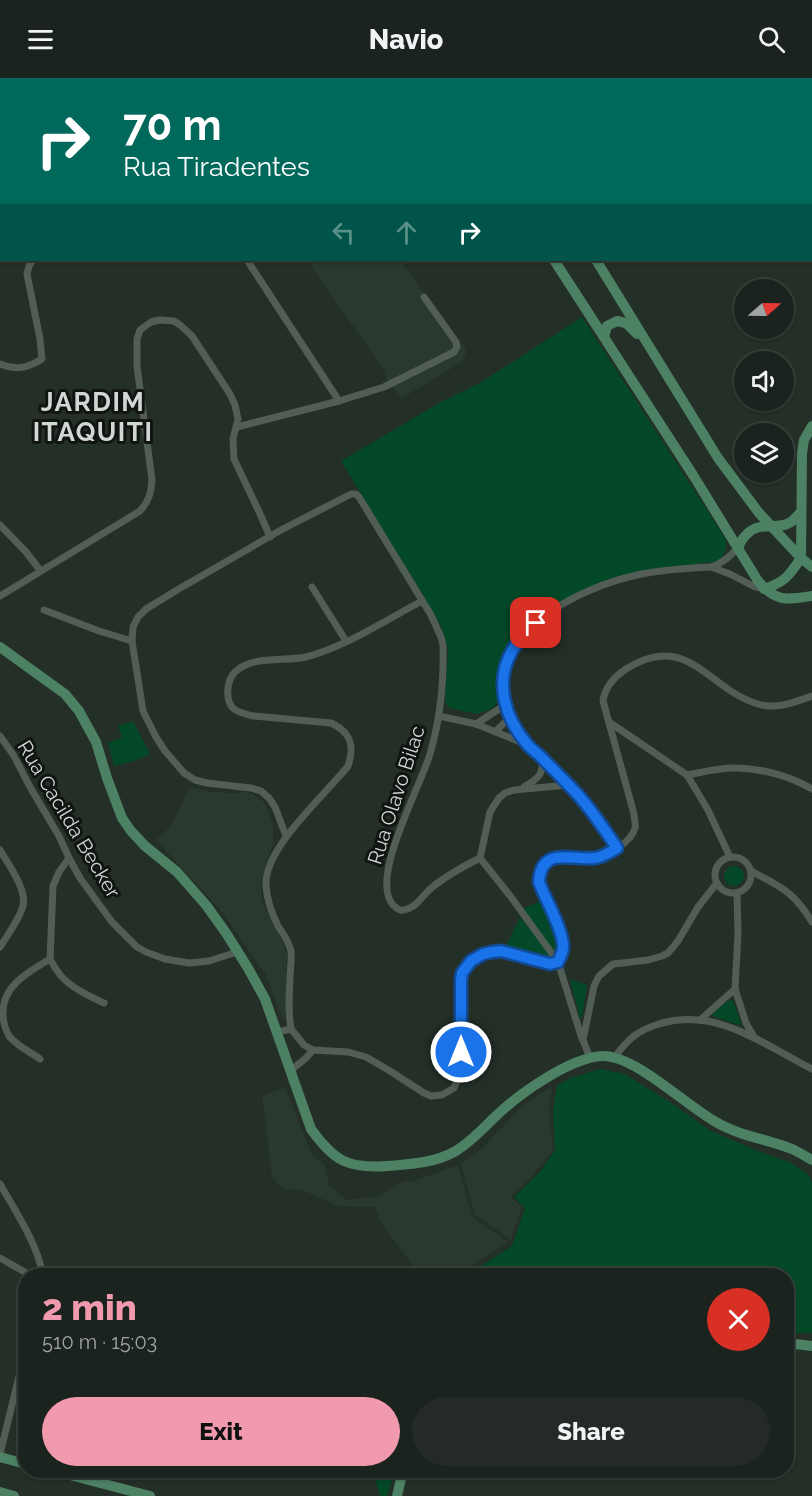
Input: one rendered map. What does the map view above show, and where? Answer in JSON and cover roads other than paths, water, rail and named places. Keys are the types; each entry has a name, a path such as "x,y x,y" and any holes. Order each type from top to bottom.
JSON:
{"main road":[{"path":"555,261 764,588 779,598 812,596"},
{"path":"597,261 718,458 756,510 769,525 805,557 812,567"},
{"path":"604,337 608,326 617,321 626,323 645,339"},
{"path":"764,588 789,576 805,557 801,512 804,440 812,426"},
{"path":"738,548 750,531 769,525 789,523 801,512"},
{"path":"0,647 65,694 80,711 96,742 122,818 138,838 177,872 206,905 248,968 265,999 312,1129 323,1146 335,1156 350,1164 360,1166 420,1163 438,1159 471,1140 509,1104 536,1084 566,1068 590,1058 602,1056 626,1061 734,1132 792,1149 812,1160"},
{"path":"794,1344 812,1346"},
{"path":"0,1456 18,1462"},
{"path":"81,1478 150,1496"},
{"path":"397,1496 401,1478"},
{"path":"0,1492 14,1496"}],"street":[{"path":"0,364 15,369 42,359 27,274 32,261"},
{"path":"248,261 339,401"},
{"path":"237,427 384,387 454,352 457,347 456,342 424,297"},
{"path":"0,596 140,511 146,505 150,497 152,480 138,377 136,339 140,330 151,322 174,321 186,330 230,394 237,413 237,427 233,439 234,459 270,537 146,609 138,617 133,627 132,641 143,711 165,751 184,773 195,780 207,783 261,791 275,807 286,836"},
{"name":"Rua Olavo Bilac","path":"270,537 346,496 357,495 422,601 437,628 443,645 439,716 430,755 388,866 386,883 387,895 391,903 401,910 408,909 442,880 480,858"},
{"path":"0,525 40,570"},
{"path":"617,848 580,797 528,745 510,717 505,705 503,679 506,664 522,636 548,614 573,598 622,579 657,572 711,567 727,559 738,548"},
{"path":"711,567 753,586 764,588"},
{"path":"312,587 346,642"},
{"path":"422,601 346,642 304,657 261,661 242,668 233,674 228,690 232,707 241,712 253,716 331,723 345,732 352,747 348,766 286,836 268,868 266,887 274,917 290,948 288,1013 291,1029 304,1045 313,1050 348,1052 366,1057 431,1096 442,1095 454,1088 460,1072 461,980 466,966 483,954 501,951 550,964 558,962 561,956 563,945 560,934 539,882 542,866 556,858 566,856 597,858 626,842 635,830 634,814 604,708 604,693 608,686 633,665 659,656 671,656 692,663 731,692 759,705 783,705 812,696"},
{"path":"44,610 132,641"},
{"path":"476,724 505,705"},
{"path":"439,716 476,724 528,745"},
{"path":"496,731 510,717"},
{"path":"609,722 687,775 708,810 730,857"},
{"name":"Rua Cacilda Becker","path":"0,736 14,756 80,878 112,922 137,947 171,960 189,963 209,961 237,952"},
{"path":"519,790 539,776 543,767 542,758"},
{"path":"687,775 718,769 748,769 780,775 812,789"},
{"path":"568,785 510,791 502,795 492,806 480,858 558,962 590,1058"},
{"path":"0,850 16,876 23,899 16,920 0,947"},
{"path":"730,857 741,858 751,871 746,887 737,892 725,891 717,883 715,872 717,866 730,857"},
{"path":"69,858 53,886 50,959 60,975 70,984 104,1003"},
{"path":"751,871 793,896 812,922"},
{"path":"583,1040 594,986 599,976 613,964 648,960 668,953 678,941 698,907 717,883"},
{"path":"737,892 738,934 735,989 746,1023 756,1039"},
{"path":"40,1059 10,1036 4,1027 3,1006 10,989 33,969 50,959"},
{"path":"700,1020 735,989"},
{"path":"615,1057 626,1042 641,1030 668,1022 700,1020 730,1027 812,1069"},
{"path":"277,1032 291,1029"},
{"path":"290,1071 313,1050"},
{"path":"0,1184 35,1248 41,1268"},
{"path":"0,1258 18,1268"},
{"path":"0,1456 18,1381"}],"district":[{"name":"JARDIM ITAQUITI","path":"93,417"}]}
